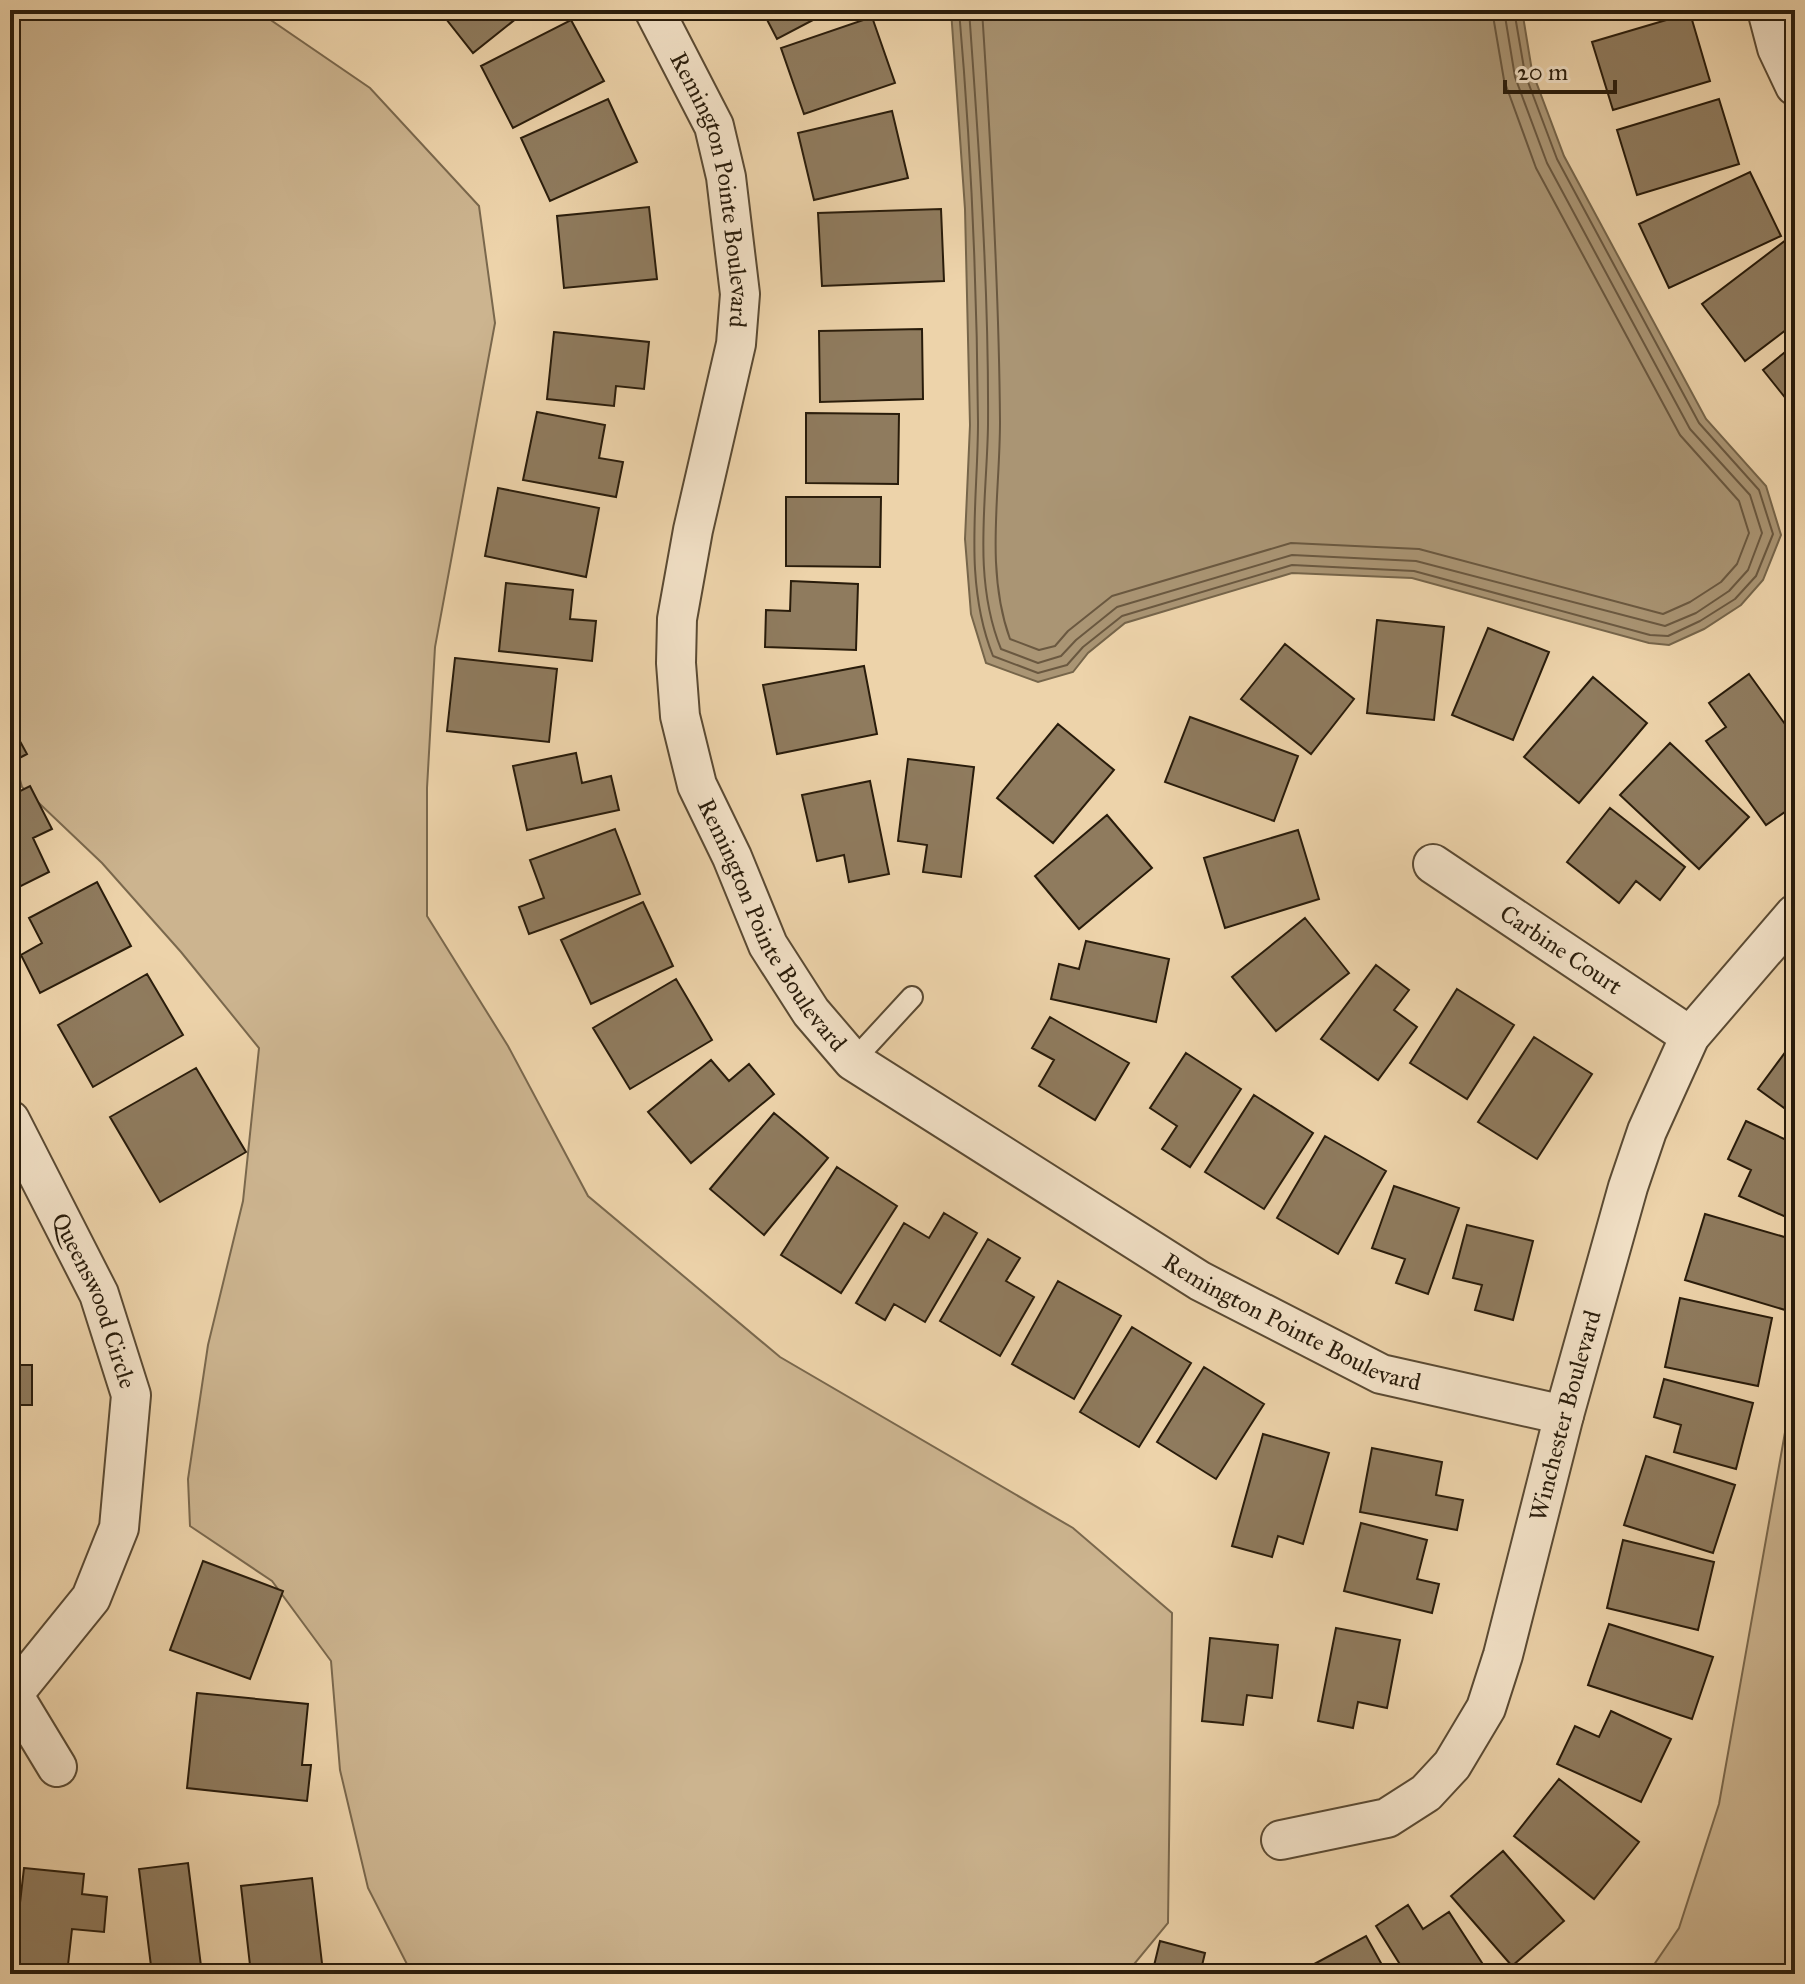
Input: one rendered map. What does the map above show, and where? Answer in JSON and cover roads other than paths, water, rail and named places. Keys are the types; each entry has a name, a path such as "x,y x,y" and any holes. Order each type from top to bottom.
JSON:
{"street":[{"name":"Remington Pointe Boulevard","path":"654,10 714,126 726,177 740,294 736,344 693,530 677,619 680,716 697,785 732,857 768,945 811,1012 853,1061 1200,1281 1381,1374 1564,1415"},
{"path":"1767,10 1777,48 1795,86"},
{"name":"Carbine Court","path":"1433,864 1690,1036"},
{"name":"Winchester Boulevard","path":"1281,1840 1387,1818 1426,1793 1452,1765 1486,1708 1503,1655 1564,1415 1628,1187 1647,1131 1690,1036 1795,914"},
{"name":"Queenswood Circle","path":"10,1120 99,1294 131,1395 119,1528 91,1598 12,1697"},
{"path":"12,1697 57,1767"}],"lane":[{"path":"853,1061 912,997"}],"water":[{"path":"951,10 1522,10 1532,71 1564,156 1706,419 1766,486 1781,535 1763,580 1741,605 1704,629 1669,645 1649,643 1412,578 1292,573 1125,623 1088,653 1073,672 1038,682 986,663 971,614 965,539 970,425 965,209"}]}
